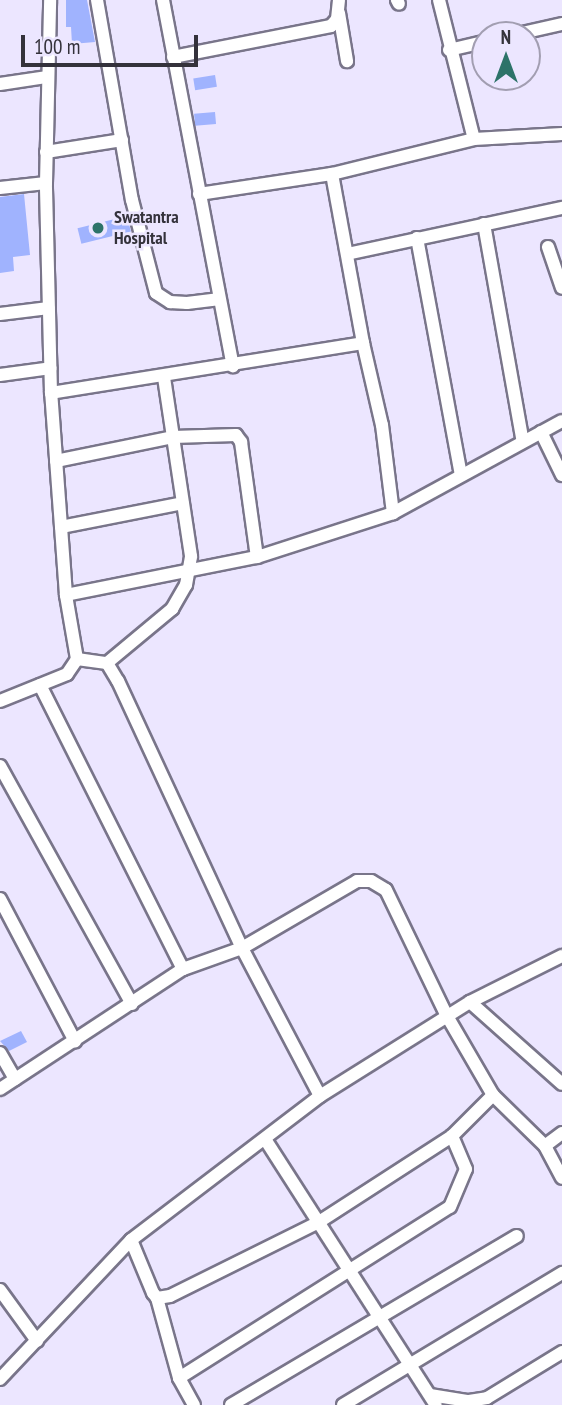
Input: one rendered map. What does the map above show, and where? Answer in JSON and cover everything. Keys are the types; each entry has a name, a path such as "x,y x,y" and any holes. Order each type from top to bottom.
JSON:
{"street":[{"path":"0,701 72,671 77,659 66,595 51,393 46,183 50,0"},
{"path":"97,0 122,139 156,293 170,302 218,299"},
{"path":"163,0 218,299 233,366"},
{"path":"439,0 449,50 474,139"},
{"path":"173,57 331,26 339,6"},
{"path":"339,6 347,61"},
{"path":"541,28 562,23"},
{"path":"449,50 471,45"},
{"path":"0,84 47,78"},
{"path":"199,194 332,174 474,139 562,134"},
{"path":"46,152 122,139"},
{"path":"332,174 363,343 382,425 393,513"},
{"path":"0,188 46,183"},
{"path":"347,254 562,208"},
{"path":"484,224 523,442"},
{"path":"417,238 461,475"},
{"path":"548,247 562,288"},
{"path":"0,314 49,309"},
{"path":"51,393 233,366 363,343"},
{"path":"0,375 51,373 72,390"},
{"path":"77,659 107,663 172,608 188,574 191,556 164,377"},
{"path":"66,595 188,574 257,557 393,513 562,421"},
{"path":"56,461 173,437 229,432 241,442 257,557"},
{"path":"541,432 562,475"},
{"path":"61,527 183,503"},
{"path":"107,663 242,948 320,1096"},
{"path":"40,685 183,970"},
{"path":"0,766 132,1004"},
{"path":"0,1089 183,970 242,948 357,881 371,881 386,890 447,1016 493,1095 545,1146 562,1178"},
{"path":"0,899 75,1041"},
{"path":"0,1379 131,1240 320,1096 470,1002 560,960"},
{"path":"470,1002 562,1084"},
{"path":"0,1053 15,1079"},
{"path":"157,1298 319,1222 452,1136 493,1095"},
{"path":"545,1146 562,1133"},
{"path":"179,1378 450,1207 466,1170 452,1136"},
{"path":"265,1139 433,1400 469,1401 487,1398 562,1352"},
{"path":"231,1405 517,1236"},
{"path":"131,1240 157,1298 179,1378 194,1405"},
{"path":"343,1405 562,1272"},
{"path":"0,1290 37,1340"}],"building":[{"path":"66,0 87,0 95,42 72,44 71,27 66,27"},
{"path":"215,75 217,87 195,90 193,78"},
{"path":"215,112 216,124 195,126 194,114"},
{"path":"24,194 30,255 13,257 14,271 0,273 0,197"},
{"path":"127,216 131,232 81,244 78,228"},
{"path":"21,1031 27,1042 9,1051 0,1041"}],"place":[{"name":"Swatantra Hospital","path":"98,228"}]}
